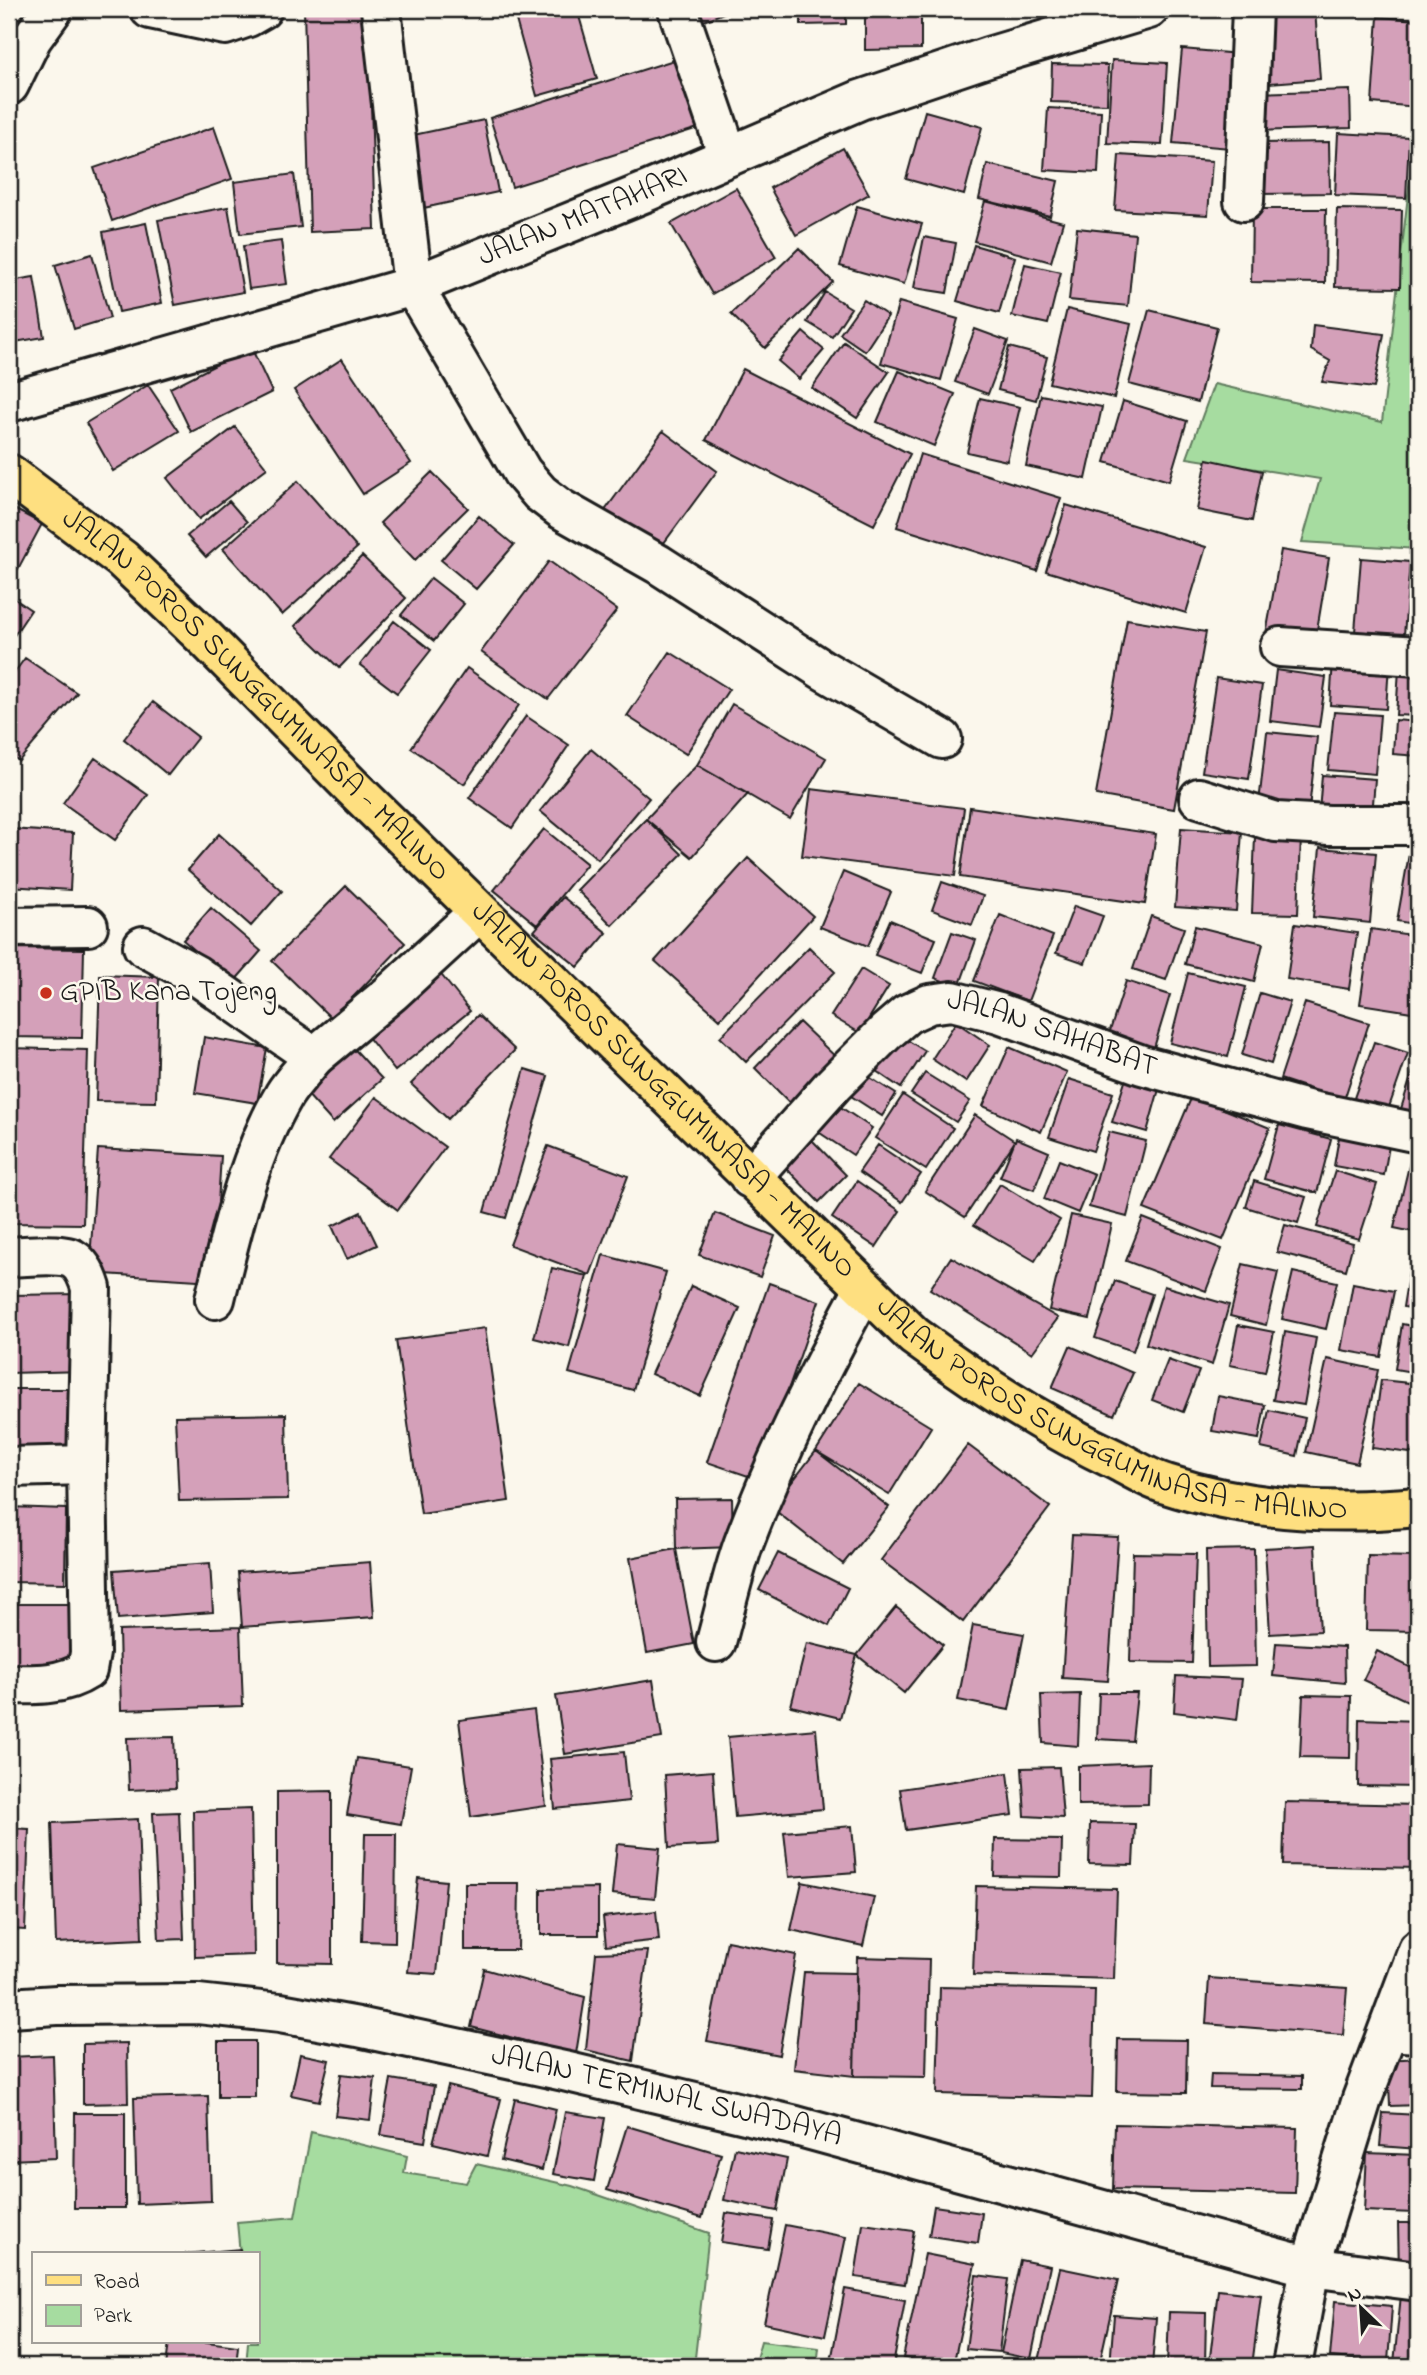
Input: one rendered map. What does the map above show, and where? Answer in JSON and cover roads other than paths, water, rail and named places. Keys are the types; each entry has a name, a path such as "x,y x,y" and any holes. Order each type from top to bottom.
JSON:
{"main road":[{"name":"JALAN POROS SUNGGUMINASA - MALINO","path":"9,474 122,558 478,912 864,1289 914,1336 953,1365 1079,1443 1164,1484 1232,1502 1295,1511 1373,1511 1418,1507"}],"street":[{"path":"9,85 32,38 52,9"},
{"path":"150,9 225,26 262,9"},
{"path":"381,9 413,286 523,472 540,493 561,509 658,564 823,670 942,739"},
{"name":"JALAN MATAHARI","path":"9,402 413,286 860,100 989,57 1149,9"},
{"path":"1244,201 1252,9"},
{"path":"678,10 728,156"},
{"path":"1280,647 1418,656"},
{"path":"1199,798 1276,822 1418,825"},
{"path":"215,1299 231,1231 268,1125 285,1093 314,1057 391,993 478,912"},
{"path":"9,926 89,926"},
{"path":"143,946 196,975 314,1057"},
{"name":"JALAN SAHABAT","path":"750,1178 833,1085 886,1032 907,1014 929,1004 951,1002 999,1013 1142,1065 1307,1110 1418,1133"},
{"path":"9,1257 44,1256 72,1259 86,1273 91,1288 87,1465 88,1670 73,1679 35,1685 9,1684"},
{"path":"716,1642 742,1547 779,1456 816,1376 864,1289"},
{"path":"9,1467 87,1465"},
{"path":"1292,2366 1310,2267 1362,2099 1404,2032 1418,1950"},
{"name":"JALAN TERMINAL SWADAYA","path":"9,2008 198,2004 280,2013 358,2026 796,2126 1310,2267 1418,2281"}],"place":[{"name":"GPIB Kana Tojeng","path":"46,993"}]}
